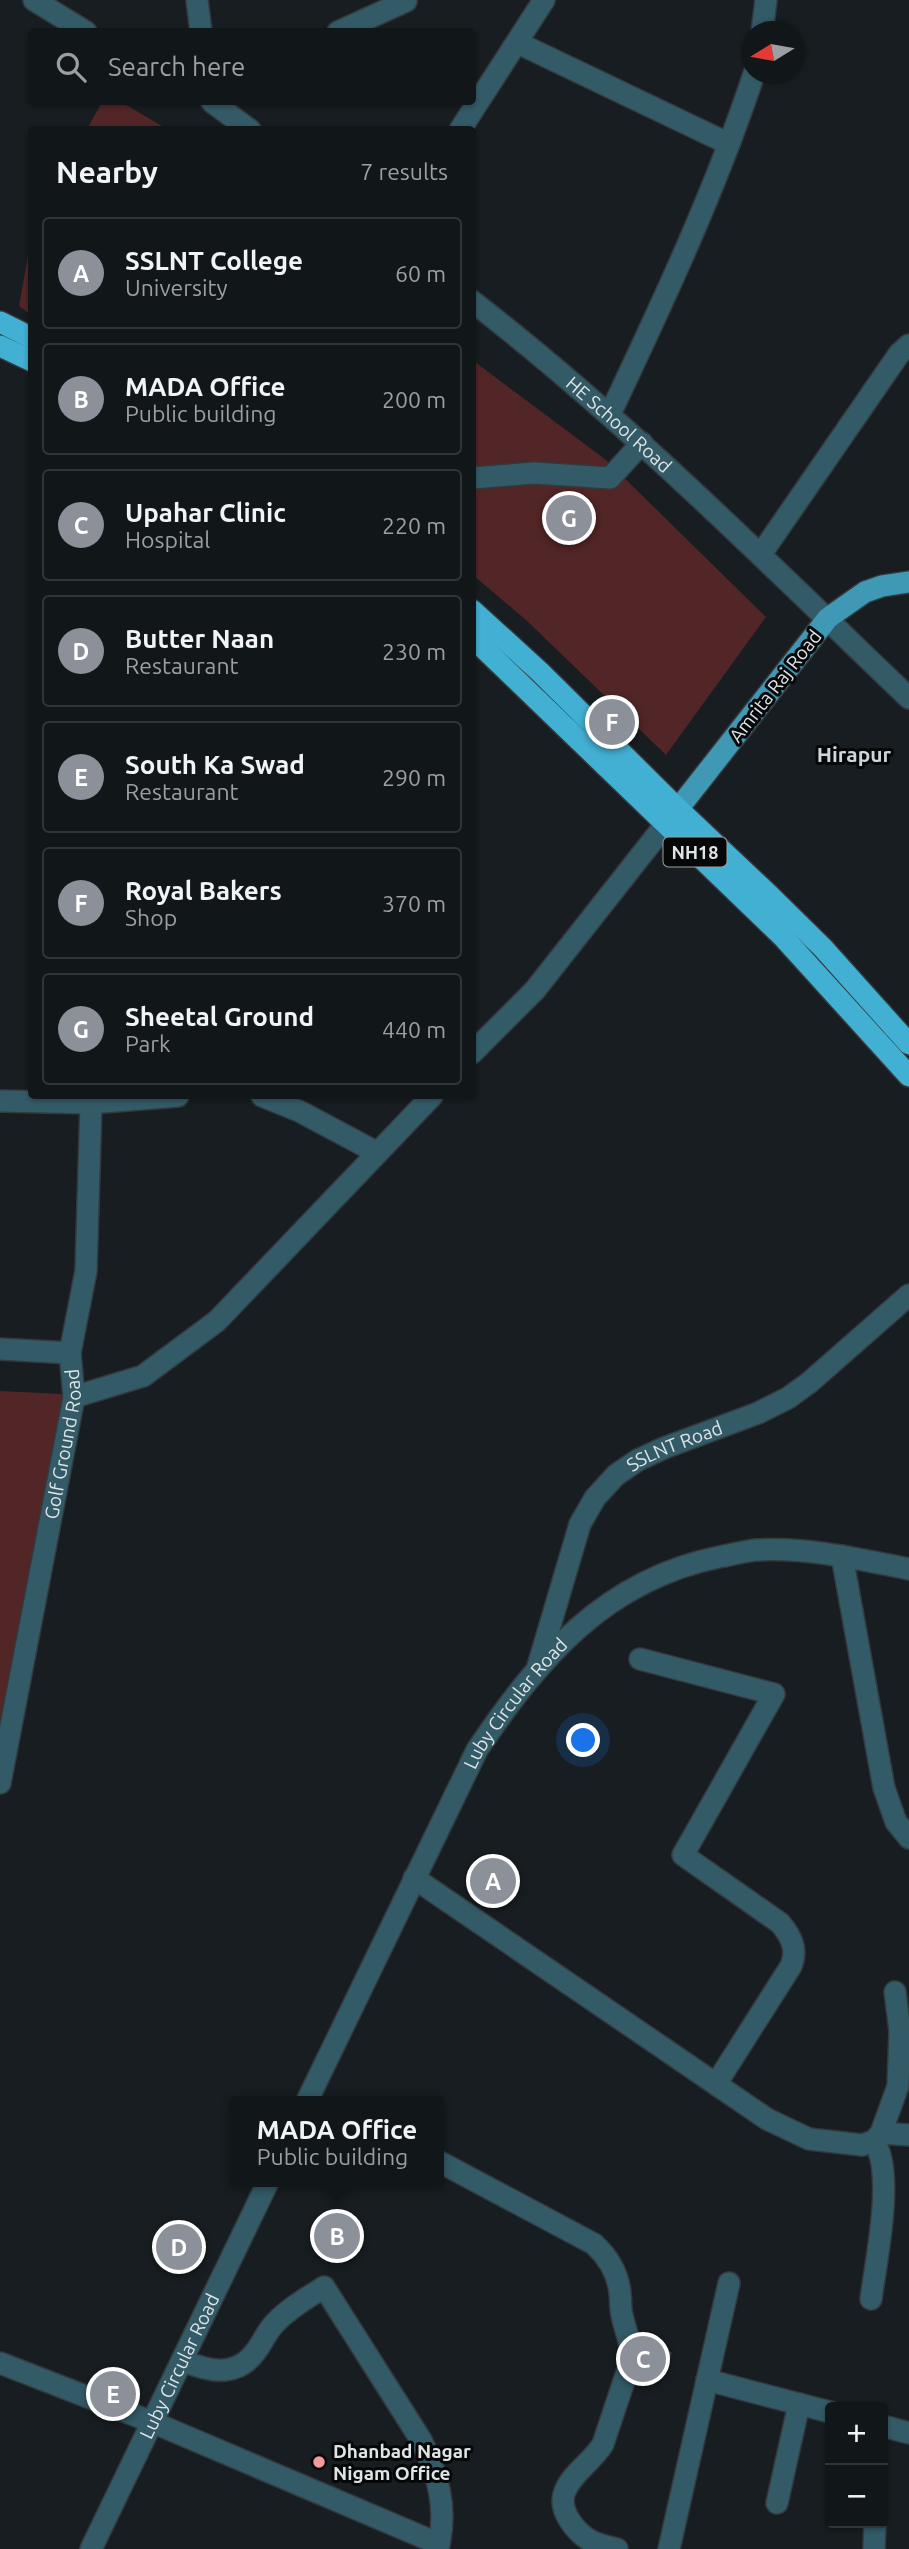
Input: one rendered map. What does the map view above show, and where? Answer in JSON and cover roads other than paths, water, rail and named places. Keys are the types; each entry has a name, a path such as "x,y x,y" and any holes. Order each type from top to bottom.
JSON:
{"highway":[{"path":"0,322 28,336"},
{"path":"0,346 28,359"},
{"name":"NH18","path":"476,614 540,672 909,1076"},
{"name":"NH18","path":"476,641 822,948 909,1044"}],"main road":[{"name":"Amrita Raj Road","path":"672,817 828,618 865,592 909,582"}],"street":[{"path":"34,0 80,28"},
{"path":"197,0 200,28"},
{"path":"463,126 544,0"},
{"path":"763,21 766,0"},
{"path":"347,28 406,1"},
{"path":"518,43 729,144"},
{"path":"610,414 675,276 750,84"},
{"path":"217,105 225,126"},
{"path":"219,105 245,126"},
{"name":"HE School Road","path":"476,304 642,443 909,698"},
{"path":"761,554 899,354 909,345"},
{"path":"476,478 534,473 610,478 642,443"},
{"path":"476,1050 534,990 672,817"},
{"path":"0,1101 91,1103 141,1099"},
{"path":"269,1099 299,1111 376,1152"},
{"path":"74,1397 143,1376 216,1321 429,1099"},
{"name":"Golf Ground Road","path":"0,1783 74,1397 71,1353 86,1270 91,1103"},
{"name":"SSLNT Road","path":"536,1673 580,1524 595,1498 616,1475 638,1460 664,1448 758,1413 788,1398 909,1295"},
{"path":"0,1349 71,1353"},
{"name":"Luby Circular Road","path":"315,2096 414,1878 477,1751 505,1709 567,1637 600,1609 638,1584 677,1567 755,1550 842,1556 909,1569"},
{"path":"842,1556 884,1788 896,1822 909,1838"},
{"path":"640,1659 774,1695 683,1855 780,1923 788,1932 794,1950 791,1966 716,2084"},
{"path":"414,1878 767,2119 809,2139 862,2145 877,2137 909,2135"},
{"path":"871,2299 883,2192 882,2158 877,2137 898,2086 901,2059 895,1992"},
{"path":"444,2164 594,2244 604,2253 616,2273 631,2360 603,2444 565,2488 562,2499 570,2521 587,2539 617,2549"},
{"name":"Luby Circular Road","path":"91,2549 266,2187"},
{"path":"669,2549 729,2283"},
{"path":"0,2363 152,2422 438,2547 443,2512 433,2464 421,2440 324,2287 288,2311 273,2325 247,2362 233,2369 216,2372 182,2360"},
{"path":"707,2380 825,2411"},
{"path":"777,2503 799,2404"},
{"path":"888,2427 909,2433"},
{"path":"874,2549 875,2528"}],"place":[{"name":"Sheetal Ground","path":"569,518"},
{"name":"Royal Bakers","path":"612,722"},
{"name":"SSLNT College","path":"493,1881"},
{"name":"MADA Office","path":"337,2236"},
{"name":"Butter Naan","path":"179,2247"},
{"name":"Upahar Clinic","path":"643,2359"},
{"name":"South Ka Swad","path":"113,2394"},
{"name":"Dhanbad Nagar Nigam Office","path":"319,2462"}],"district":[{"name":"Hirapur","path":"854,754"}]}
